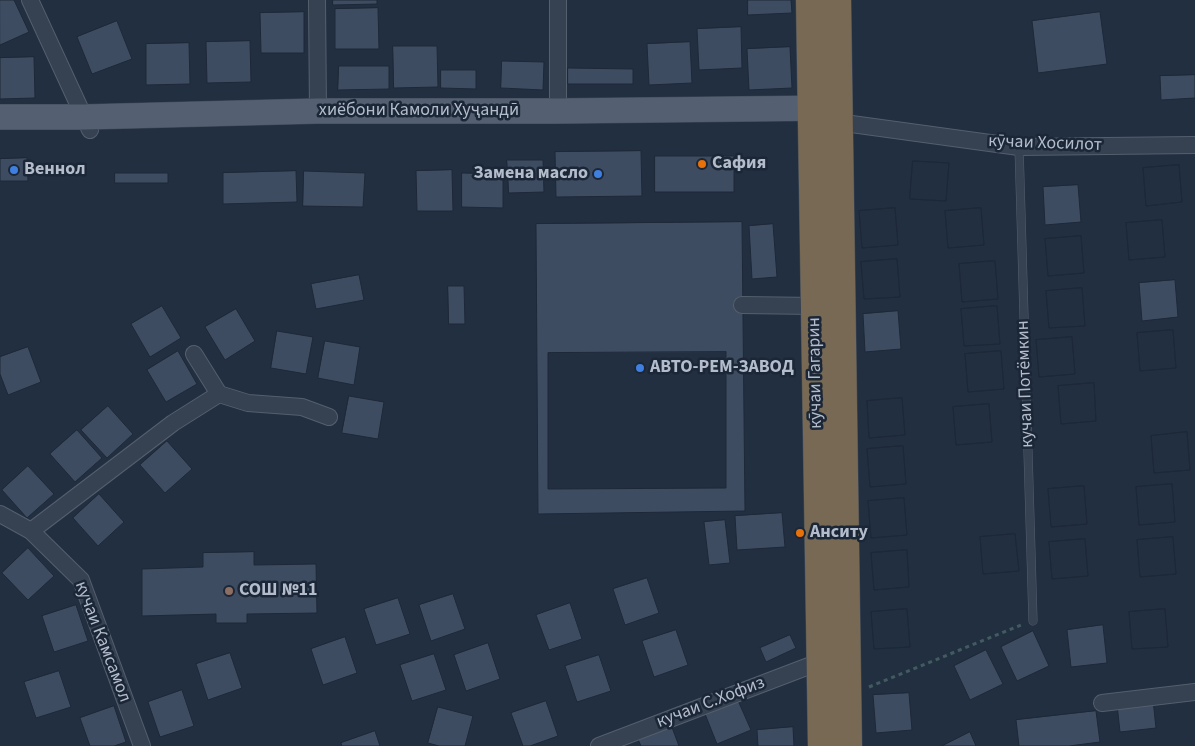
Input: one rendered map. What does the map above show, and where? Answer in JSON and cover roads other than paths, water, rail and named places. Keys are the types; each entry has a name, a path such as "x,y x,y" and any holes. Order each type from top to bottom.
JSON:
{"highway":[{"name":"кӯчаи Гагарин","path":"810,0 824,115 848,696 848,746"},
{"name":"кӯчаи Гагарин","path":"822,746 822,661 814,306 824,115 837,0"}],"main road":[{"name":"хиёбони Камоли Хуҷандӣ","path":"0,130 87,123 318,111 558,111 824,115"},
{"name":"хиёбони Камоли Хуҷандӣ","path":"0,116 87,123 318,124 824,115"}],"street":[{"path":"30,0 87,123"},
{"path":"317,0 318,111"},
{"path":"558,0 558,111"},
{"name":"кӯчаи Хосилот","path":"824,115 1019,146 1195,145"},
{"path":"742,305 814,306"},
{"path":"194,354 219,394 248,403 302,407 328,417"},
{"path":"31,531 173,423 219,394"},
{"name":"кучаи Камсамол","path":"0,514 31,531 81,580 142,746"},
{"name":"кучаи С.Хофиз","path":"599,746 822,661"},
{"path":"1102,703 1195,692"}],"lane":[{"name":"кучаи Потёмкин","path":"1019,146 1033,620"}],"place":[{"name":"Сафия","path":"702,164"},
{"name":"Веннол","path":"14,170"},
{"name":"Замена масло","path":"598,174"},
{"name":"АВТО-РЕМ-ЗАВОД","path":"640,368"},
{"name":"Анситу","path":"800,533"},
{"name":"СОШ №11","path":"229,591"}]}
